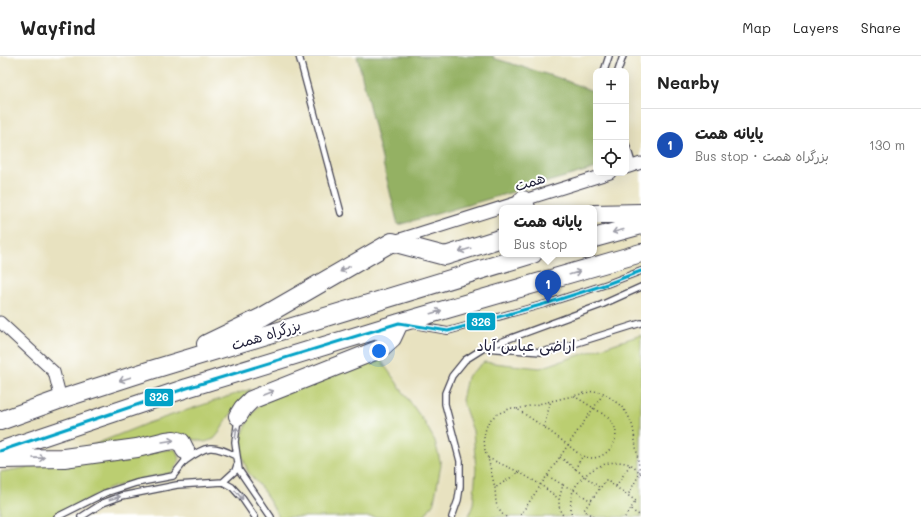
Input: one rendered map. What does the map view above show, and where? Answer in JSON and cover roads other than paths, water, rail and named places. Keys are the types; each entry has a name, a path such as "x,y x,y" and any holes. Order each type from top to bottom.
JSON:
{"highway":[{"path":"597,214 641,213"},
{"path":"597,237 641,225"},
{"path":"151,370 262,317 392,242 445,256 499,239"},
{"name":"بزرگراه همت","path":"0,451 187,388 399,323 641,253"},
{"name":"بزرگراه همت","path":"0,421 61,399 151,370 523,257"},
{"path":"238,416 251,400 380,349 392,338 399,323"},
{"path":"0,459 64,458 137,448 174,440 181,442 185,455"}],"street":[{"name":"همت","path":"524,204 602,176"},
{"name":"همت","path":"392,242 499,211"},
{"path":"0,322 54,372 61,399"}],"lane":[{"path":"299,56 341,212"},
{"path":"605,68 609,56"},
{"path":"619,68 623,56"},
{"path":"629,153 633,165"},
{"path":"399,323 448,331 548,303 607,284 641,271"},
{"path":"452,517 458,500 460,488 460,461 445,404 445,393 452,376 465,360 484,348 601,305 641,287"},
{"path":"484,348 542,352 564,347 641,323"},
{"path":"238,416 235,442 237,465 246,483 271,517"},
{"path":"57,517 105,493 136,483 173,476 185,455 214,447 236,456"},
{"path":"223,482 234,471 237,465"},
{"path":"173,476 177,485"},
{"path":"81,517 112,499 177,485 223,482 232,487 242,498 255,517"}],"place":[{"name":"پایانه همت","path":"548,303"}],"district":[{"name":"اراضی عباس آباد","path":"526,346"}]}
